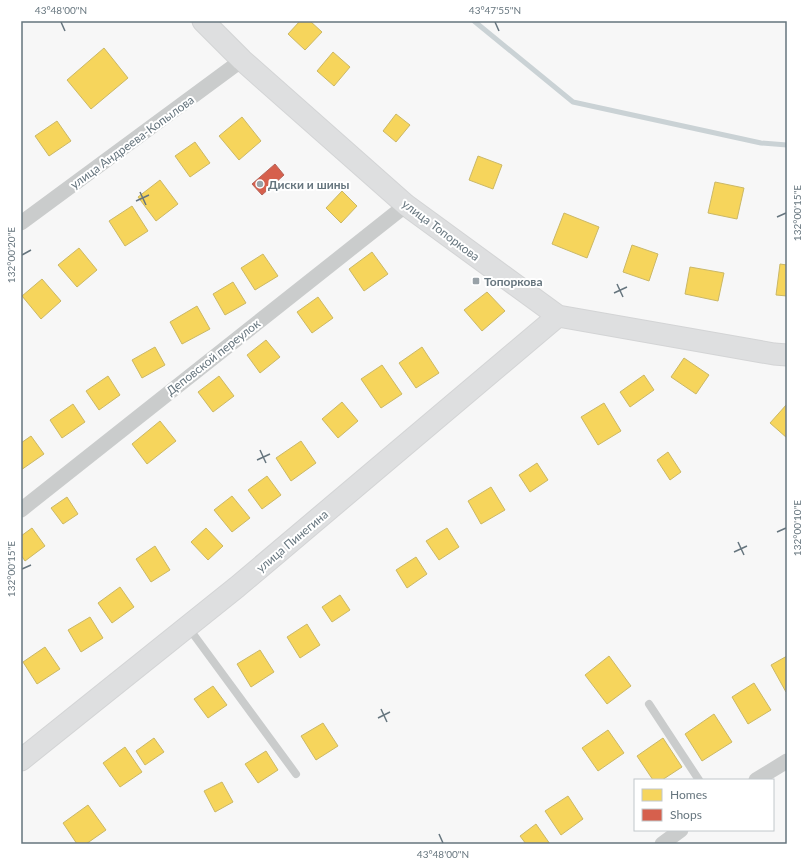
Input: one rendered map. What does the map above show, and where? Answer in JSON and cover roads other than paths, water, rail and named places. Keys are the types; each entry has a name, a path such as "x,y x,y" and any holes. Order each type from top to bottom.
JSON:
{"street":[{"name":"улица Топоркова","path":"204,21 242,60 406,205 558,316 783,357"},
{"name":"улица Андреева-Копылова","path":"21,223 242,60"},
{"name":"Деповской переулок","path":"21,510 406,205"},
{"name":"улица Пинегина","path":"21,760 244,582 558,316"},
{"path":"758,779 787,761"},
{"path":"662,844 680,831"}],"lane":[{"path":"188,627 296,774"},
{"path":"648,704 698,779"}],"waterway":[{"path":"474,21 573,102 761,143 787,145"}],"place":[{"name":"Диски и шины","path":"260,184"},
{"name":"Топоркова","path":"476,281"}]}
